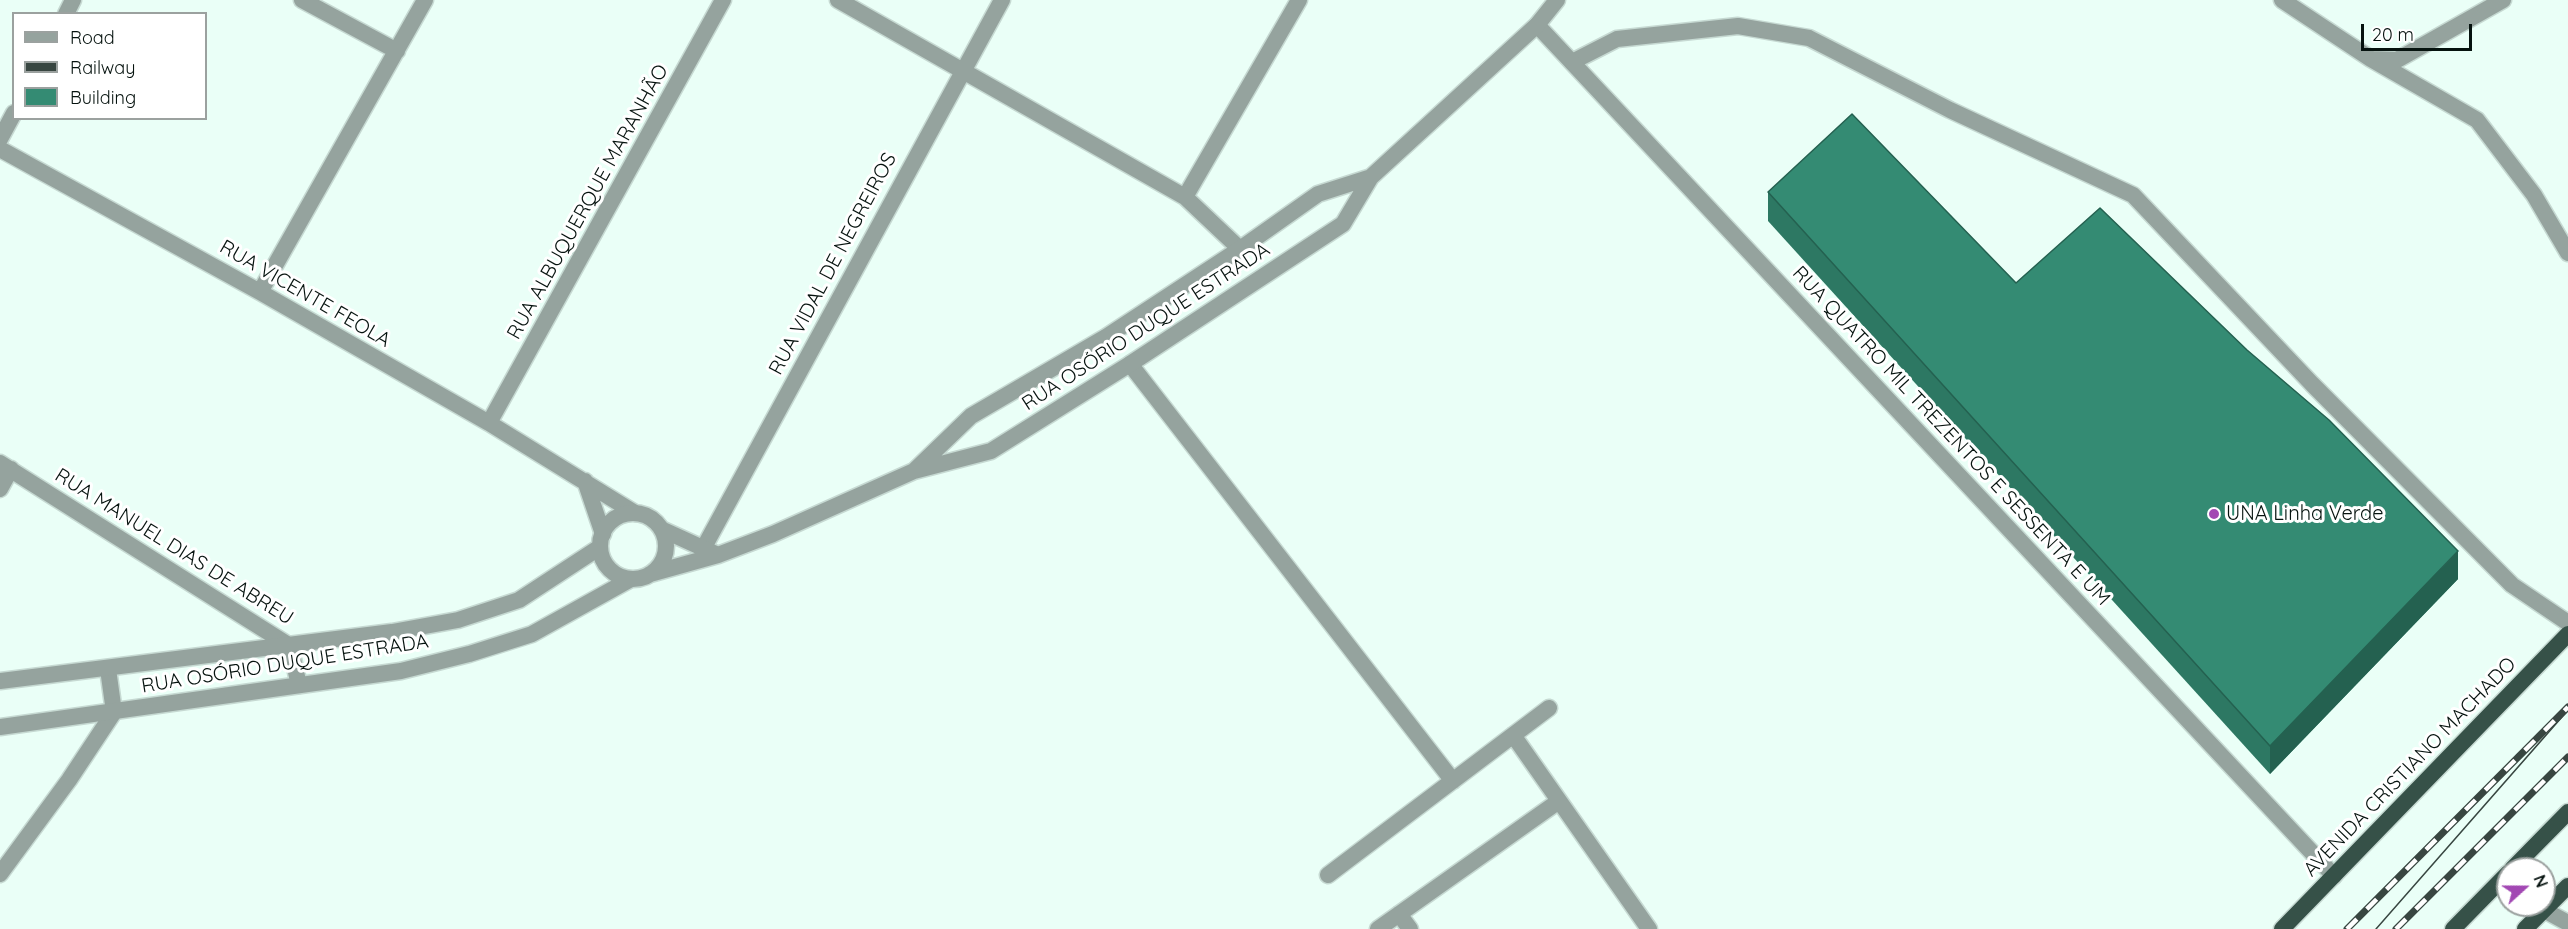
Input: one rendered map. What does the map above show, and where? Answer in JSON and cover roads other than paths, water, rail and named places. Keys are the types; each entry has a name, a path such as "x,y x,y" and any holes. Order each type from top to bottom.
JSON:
{"highway":[{"name":"AVENIDA CRISTIANO MACHADO","path":"2282,929 2568,634"},
{"path":"2524,857 2568,812"},
{"path":"2453,929 2496,885"},
{"path":"2556,898 2568,886"},
{"path":"2525,929 2537,917"}],"street":[{"path":"302,0 397,51"},
{"path":"260,291 425,0"},
{"name":"RUA ALBUQUERQUE MARANHÃO","path":"489,423 723,0"},
{"path":"838,0 1185,196 1240,249"},
{"name":"RUA VIDAL DE NEGREIROS","path":"710,552 962,71 1002,0"},
{"path":"1185,196 1299,0"},
{"name":"RUA OSÓRIO DUQUE ESTRADA","path":"650,574 710,552 773,534 914,471 991,450 1130,364 1343,224 1371,177 1537,25 1557,0"},
{"path":"2282,0 2371,59 2476,120 2534,195 2568,253"},
{"path":"2371,59 2397,60 2503,0"},
{"name":"RUA QUATRO MIL TREZENTOS E SESSENTA E UM","path":"1537,25 2334,876"},
{"path":"1572,62 1617,39 1738,26 1809,38 1950,110 2133,195 2312,384 2512,585 2568,623"},
{"path":"0,139 12,117"},
{"name":"RUA VICENTE FEOLA","path":"0,149 260,291 489,423 635,513"},
{"name":"RUA OSÓRIO DUQUE ESTRADA","path":"914,471 971,416 1106,337 1240,249 1318,194 1371,177"},
{"path":"1130,364 1453,781"},
{"path":"0,489 5,466"},
{"name":"RUA MANUEL DIAS DE ABREU","path":"5,466 290,646 299,685"},
{"path":"585,481 601,541 602,556 612,572 631,579 650,574 663,559 666,548 661,529"},
{"path":"601,541 608,525 616,518 635,513 645,516 661,529 710,552"},
{"name":"RUA OSÓRIO DUQUE ESTRADA","path":"0,681 290,646 458,620 519,600 601,541"},
{"name":"RUA OSÓRIO DUQUE ESTRADA","path":"0,727 401,671 469,654 532,634 631,579"},
{"path":"0,874 69,780 114,712 108,669"},
{"path":"1328,875 1549,708"},
{"path":"1513,735 1649,929"},
{"path":"1378,929 1559,801"},
{"path":"1399,914 1410,929"}],"tram line":[{"path":"2376,929 2568,710"}],"railway":[{"path":"2347,929 2568,707"},
{"path":"2396,929 2568,757"}],"place":[{"name":"UNA Linha Verde","path":"2214,514"}]}
